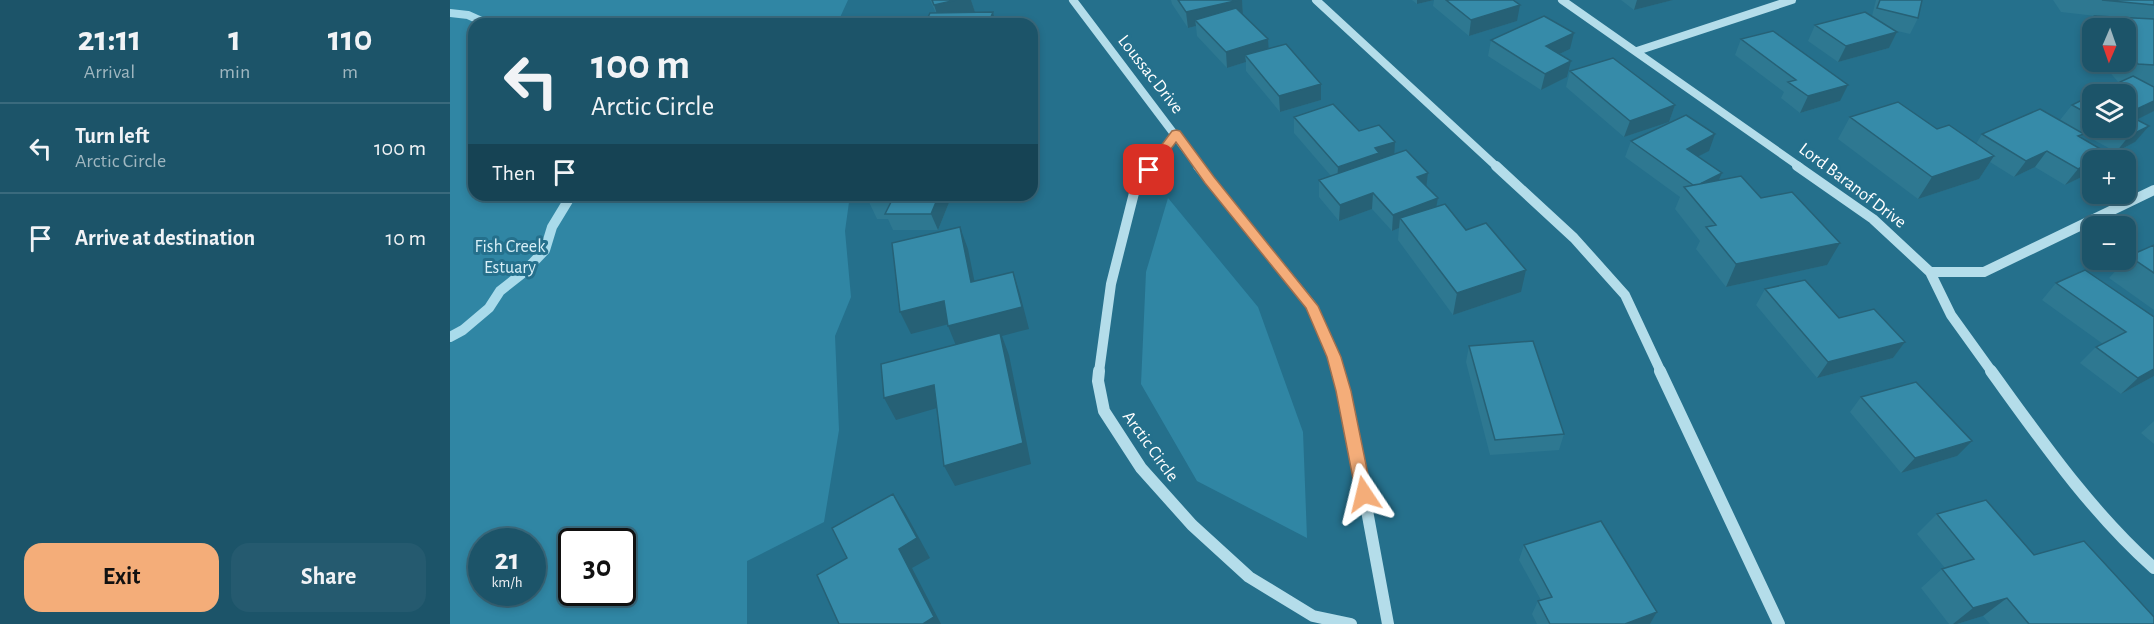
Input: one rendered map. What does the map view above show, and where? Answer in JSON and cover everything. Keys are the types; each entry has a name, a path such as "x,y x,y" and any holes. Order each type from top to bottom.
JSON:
{"street":[{"name":"Loussac Drive","path":"1073,0 1209,180 1312,306 1334,357 1348,408 1388,624"},
{"path":"1316,0 1574,238 1625,296 1779,624"},
{"name":"Lord Baranof Drive","path":"1562,0 1873,219 1930,272 1951,315 2046,447 2085,497 2128,545 2154,568"},
{"path":"1637,51 1792,0"},
{"name":"Arctic Circle","path":"1176,134 1134,194 1111,284 1098,381 1104,411 1141,468 1192,525 1249,577 1313,616 1351,624"},
{"path":"1930,272 1984,272 2154,190"}],"green space":[{"name":"Fish Creek Estuary","path":"450,0 848,0 840,18 468,18 468,201 849,201 845,231 851,297 835,336 839,430 824,522 747,561 747,624 450,624"},
{"path":"1168,198 1258,307 1303,432 1307,538 1197,481 1141,384 1146,272"}],"building":[{"path":"932,0 956,0 934,5"},
{"path":"1178,0 1239,0 1186,12"},
{"path":"1446,0 1513,0 1520,5 1471,20"},
{"path":"1880,0 1922,0 1918,18 1877,8"},
{"path":"2102,0 2154,0 2154,5"},
{"path":"1236,8 1268,39 1226,52 1195,20"},
{"path":"993,12 990,18 928,18 930,13"},
{"path":"1865,12 1897,32 1846,46 1815,25"},
{"path":"1544,16 1574,33 1546,46 1571,61 1545,74 1491,40"},
{"path":"2095,16 2134,18 2097,18"},
{"path":"2136,18 2154,19 2154,65 2138,64 2136,62"},
{"path":"1773,31 1848,85 1808,96 1788,82 1796,80 1741,39"},
{"path":"1286,44 1321,84 1279,96 1245,55"},
{"path":"1613,58 1675,105 1630,121 1570,71"},
{"path":"2133,76 2154,87 2154,101 2136,109 2136,84 2116,84"},
{"path":"2082,100 2082,110 2072,105"},
{"path":"1898,102 1937,129 1949,125 1994,156 1932,177 1850,117"},
{"path":"1333,104 1359,131 1379,125 1395,142 1375,148 1379,153 1338,167 1294,117"},
{"path":"2040,109 2082,133 2078,136 2102,150 2082,150 2082,167 2078,169 2047,151 2026,161 1982,134"},
{"path":"1686,115 1715,134 1687,149 1722,173 1700,184 1693,185 1631,141"},
{"path":"2136,119 2149,126 2136,132"},
{"path":"1406,150 1428,173 1417,177 1438,198 1393,215 1373,193 1340,205 1319,180"},
{"path":"1741,176 1761,198 1792,192 1840,243 1736,264 1706,227 1716,225 1684,187"},
{"path":"936,201 931,214 885,214 891,202 869,202"},
{"path":"1445,204 1466,230 1486,223 1526,270 1457,293 1400,218"},
{"path":"960,227 971,282 1013,272 1022,307 948,326 944,301 900,312 892,243"},
{"path":"2154,245 2154,273 2136,261 2136,253"},
{"path":"2085,270 2154,317 2154,369 2138,378 2096,347 2126,332 2056,283"},
{"path":"1805,280 1839,318 1874,309 1905,342 1828,362 1765,289"},
{"path":"1000,333 1023,443 944,466 934,385 884,398 881,364"},
{"path":"1533,341 1564,434 1495,440 1469,346"},
{"path":"1916,382 1972,441 1915,458 1861,397"},
{"path":"893,494 917,538 899,549 934,617 923,624 839,624 817,575 847,558 832,528"},
{"path":"1986,500 2034,555 2084,541 2154,617 2154,624 2029,624 2007,598 1973,608 1942,569 1974,559 1937,514"},
{"path":"1601,521 1657,612 1625,624 1550,624 1538,601 1552,597 1524,545"}],"waterway":[{"path":"450,13 475,18"},
{"path":"450,337 463,330 489,308 500,291 524,272 545,250 552,227 568,201"}],"route":[{"path":"1149,170 1176,134 1209,180 1280,264 1312,306 1334,357 1348,408 1364,494"}]}
